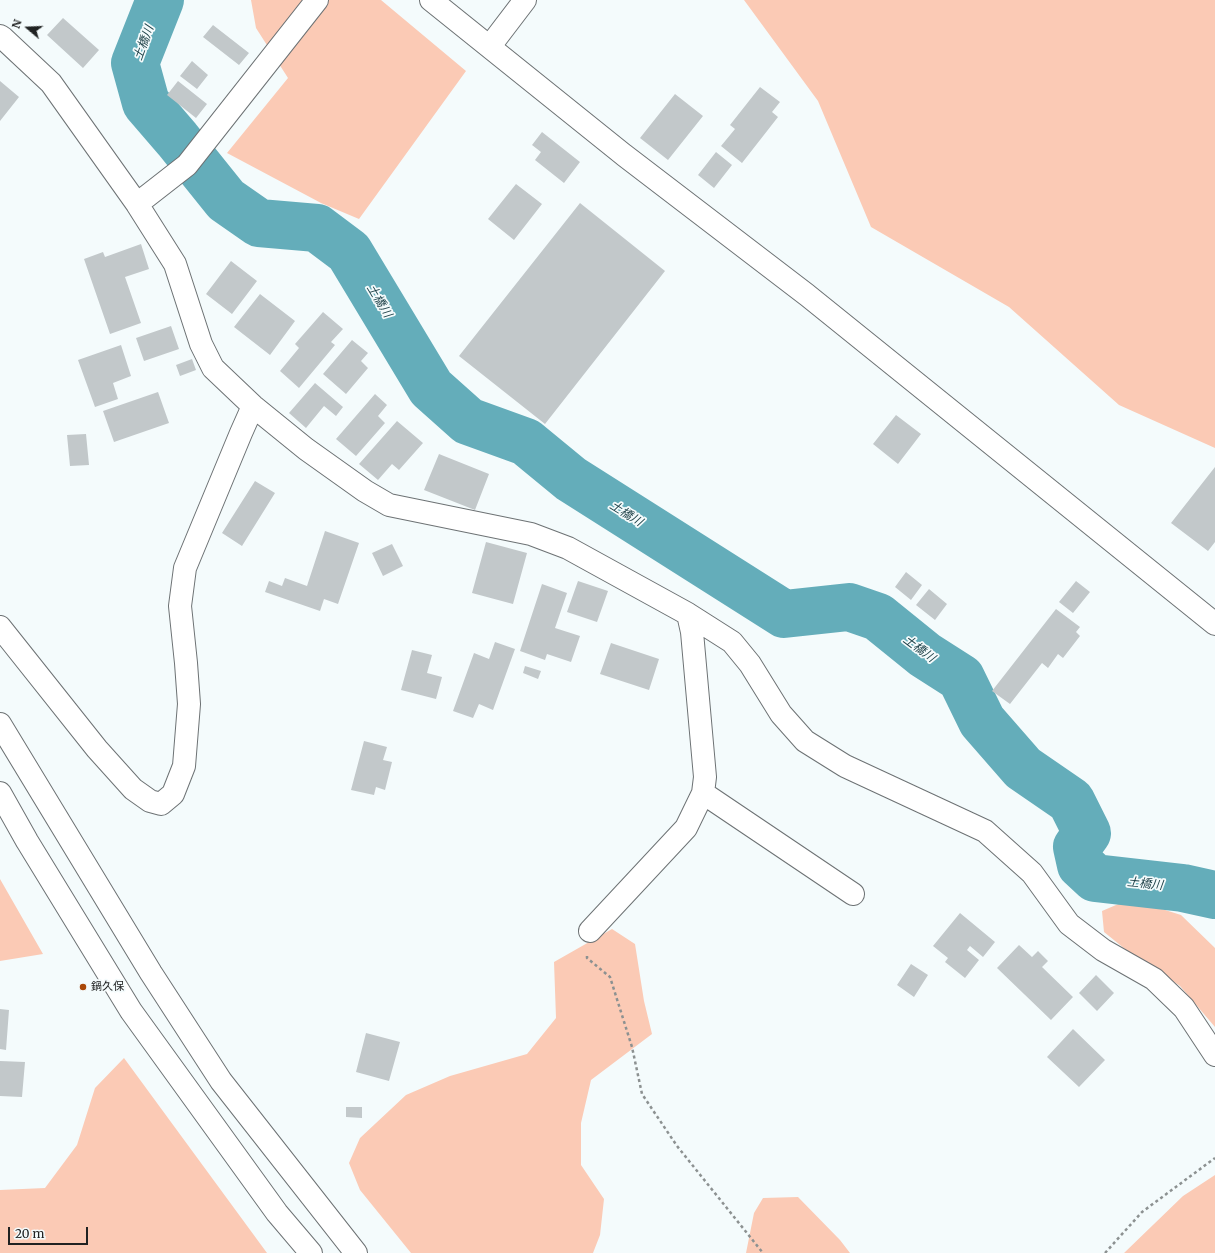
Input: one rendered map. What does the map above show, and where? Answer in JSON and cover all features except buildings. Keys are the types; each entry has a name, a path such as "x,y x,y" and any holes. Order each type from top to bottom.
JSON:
{"street":[{"path":"137,204 187,165 317,0"},
{"path":"431,0 624,155 807,295 1215,624"},
{"path":"490,46 525,0"},
{"path":"0,36 51,83 137,204 175,264 201,344 213,368 253,406 306,449 365,491 389,505 531,534 568,548 688,614 732,642 750,664 781,714 805,740 845,766 985,831 1032,873 1069,924 1103,950 1154,979 1184,1008 1215,1055"},
{"path":"0,627 97,749 133,789 150,801 161,804 173,794 184,766 189,704 180,606 185,568 253,406"},
{"path":"590,931 686,828 703,793 705,777 692,632 688,614"},
{"path":"0,724 151,973 221,1081 356,1253"},
{"path":"0,793 31,848 131,1012 277,1214 311,1253"},
{"path":"703,793 853,894"}],"path":[{"path":"590,931 584,947 587,958 610,977 632,1047 642,1094 677,1146 763,1253"},
{"path":"1105,1253 1142,1212 1215,1158"}],"shaded area":[{"path":"251,0 381,0 466,71 359,219 321,203 227,153 288,78 256,28"},
{"path":"744,0 1215,0 1215,448 1119,405 1009,307 871,227 818,101"},
{"path":"0,879 43,954 0,961"},
{"path":"1130,899 1181,915 1215,948 1215,1027 1180,986 1125,949 1104,932 1102,911"},
{"path":"612,929 635,944 644,1001 652,1034 591,1080 581,1123 581,1165 604,1199 600,1235 593,1253 411,1253 360,1190 349,1163 360,1138 406,1095 450,1076 527,1054 556,1018 554,962"},
{"path":"124,1058 267,1253 0,1253 0,1190 45,1188 77,1145 95,1088"},
{"path":"1215,1175 1215,1253 1124,1253 1183,1196"},
{"path":"798,1197 840,1240 850,1253 746,1253 754,1213 763,1198"}],"waterway":[{"name":"土橋川","path":"160,0 135,63 146,103 226,200 259,223 317,228 349,252 431,388 468,421 526,442 571,479 784,614 849,607 878,617 925,655 961,678 982,721 1023,768 1071,801 1087,833 1077,847 1081,865 1095,878 1183,888 1215,895"}],"place":[{"name":"鍋久保","path":"83,987"}]}
